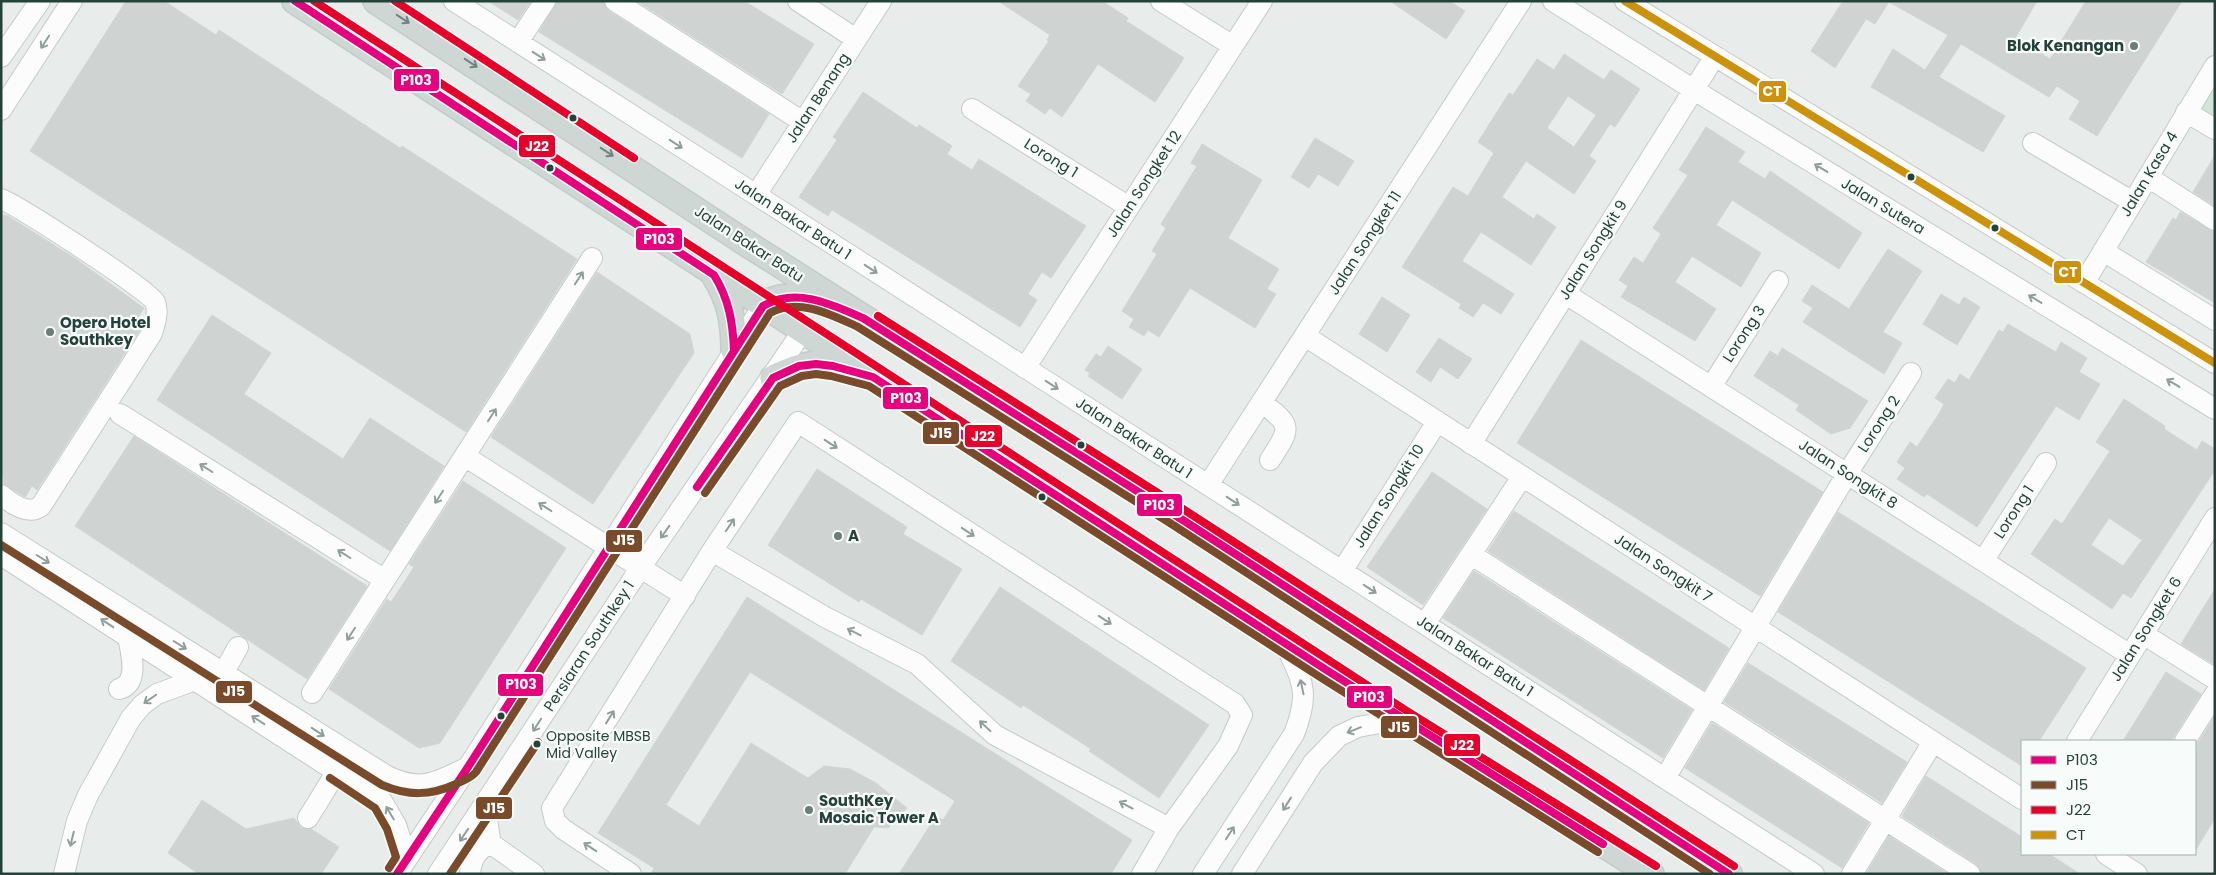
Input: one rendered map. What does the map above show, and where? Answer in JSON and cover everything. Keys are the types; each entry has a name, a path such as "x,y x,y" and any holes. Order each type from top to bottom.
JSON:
{"main road":[{"path":"295,1 714,275 1284,641 1402,719 1651,874"},
{"name":"Jalan Bakar Batu","path":"376,1 749,245 1175,515 1729,874"},
{"path":"749,245 783,280 802,317 802,332"},
{"path":"714,275 728,298 732,313 734,351"},
{"path":"763,306 778,298 820,301 863,318"},
{"path":"773,378 799,366 816,364 833,366 873,377"}],"street":[{"path":"1,34 25,1"},
{"path":"1,56 40,1"},
{"path":"1,110 72,1"},
{"name":"Jalan Bakar Batu 1","path":"454,1 1814,874"},
{"path":"518,42 545,1"},
{"path":"615,1 803,122"},
{"path":"798,1 856,39"},
{"name":"Jalan Benang","path":"756,195 880,1"},
{"path":"1161,1 1233,46"},
{"name":"Jalan Songket 12","path":"1025,368 1262,1"},
{"name":"Jalan Songket 11","path":"1208,486 1521,1"},
{"name":"Jalan Sutera","path":"1553,1 1694,90 2215,409"},
{"path":"1626,1 2215,363"},
{"name":"Jalan Songkit 9","path":"1471,444 1715,56"},
{"name":"Jalan Kasa 4","path":"2084,283 2214,67"},
{"name":"Lorong 1","path":"972,109 1129,207"},
{"path":"2186,112 2215,129"},
{"path":"2033,144 2133,202"},
{"path":"2148,177 2215,220"},
{"path":"1,199 127,279 154,301 157,315 152,332 41,506 35,510 28,511 1,495"},
{"path":"2103,251 2215,320"},
{"path":"312,694 592,258"},
{"name":"Lorong 3","path":"1710,386 1778,281"},
{"name":"Jalan Songkit 8","path":"1566,294 2130,655"},
{"path":"402,866 468,767 763,306"},
{"name":"Persiaran Southkey 1","path":"438,874 641,567 773,378 802,332"},
{"name":"Jalan Songkit 7","path":"1305,336 2021,799"},
{"name":"Lorong 2","path":"1665,778 1847,474 1911,373"},
{"path":"1262,403 1282,418 1286,428 1285,437 1270,460"},
{"path":"120,414 385,580"},
{"path":"631,874 563,829 555,821 552,808 686,596 712,551 798,422 1235,704 1242,715 1228,746 1169,828 1142,874"},
{"name":"Jalan Songkit 10","path":"1342,571 1437,422"},
{"name":"Persiaran Southkey 1","path":"466,456 641,567"},
{"name":"Lorong 1","path":"1983,561 2046,463"},
{"path":"1425,624 1522,477"},
{"name":"Jalan Songket 6","path":"2078,740 2215,518"},
{"path":"1,533 387,776 404,784 424,785 441,780 468,767"},
{"path":"712,551 825,617 918,664 995,735 1169,828"},
{"path":"1,555 382,801 396,825 402,866"},
{"path":"1472,555 1970,874"},
{"path":"641,567 686,596"},
{"path":"2143,634 2215,679"},
{"path":"119,689 127,686 130,680 132,663 128,637"},
{"path":"1203,874 1294,734 1302,712 1304,692 1284,641"},
{"path":"224,672 238,647"},
{"path":"64,874 76,821 88,795 132,718 142,705 157,694 195,680"},
{"path":"2186,740 2215,694"},
{"path":"1242,874 1313,763 1339,736 1358,728 1402,719"},
{"path":"1852,874 1933,742"},
{"path":"308,818 337,771"},
{"path":"490,796 486,813 490,843 534,874"},
{"path":"470,874 471,864 475,855 490,843"},
{"path":"2110,855 2137,874"}],"green space":[{"path":"2215,86 2215,120 2200,111"}],"building":[{"path":"126,1 164,1 216,35 219,30 400,148 402,146 577,259 466,432 30,151"},
{"path":"488,1 531,1 518,20"},
{"path":"557,1 603,1 609,11 769,114 742,158 539,32"},
{"path":"637,1 744,1 814,44 782,94"},
{"path":"998,1 1102,1 1128,18 1126,21 1184,58 1155,102 1098,64 1062,117 1050,108 1045,114 1026,101 1031,94 1018,86 1049,41 1047,40 1050,35"},
{"path":"1390,1 1449,1 1465,11 1446,39"},
{"path":"1843,1 2037,1 2016,37 2050,59 2086,1 2182,1 2097,136 2069,119 2080,101 2057,86 2049,97 1961,44 1939,77 2005,116 1983,152 1871,87 1893,49 1925,70 1948,35 1889,2 1875,24 1866,19 1835,68 1811,51"},
{"path":"1564,54 1604,80 1611,70 1640,89 1615,127 1610,124 1589,156 1596,161 1574,194 1526,161 1502,197 1534,219 1537,214 1556,227 1531,265 1481,232 1462,261 1514,294 1501,314 1483,303 1473,317 1459,308 1461,304 1402,267 1453,187 1468,196 1494,153 1478,142 1509,93 1513,95 1537,59 1554,70","holes":["1568,96 1596,115 1574,147 1547,128"]},
{"path":"863,92 917,128 919,125 952,146 947,154 972,170 979,159 1086,226 1051,278 1042,272 1028,294 1037,300 1020,327 832,210 828,216 799,197 837,140 833,137"},
{"path":"1706,127 1745,152 1738,162 1765,179 1770,171 1862,233 1839,269 1732,200 1716,225 1761,253 1741,287 1692,256 1675,282 1716,309 1695,341 1621,297 1628,286 1619,280 1634,257 1643,263 1661,234 1653,228 1688,175 1679,170"},
{"path":"1315,138 1354,161 1338,186 1318,174 1309,188 1291,177"},
{"path":"1202,144 1262,180 1228,238 1279,269 1267,289 1276,294 1255,328 1190,288 1159,337 1148,330 1144,336 1129,327 1134,319 1122,311 1157,254 1152,251 1166,228 1161,224 1197,166 1191,163"},
{"path":"2215,155 2215,206 2193,192"},
{"path":"2180,212 2215,232 2215,303 2146,262 2173,218 2176,220"},
{"path":"1,215 8,216 76,259 144,308 137,319 143,323 141,328 37,490 32,486 25,497 4,484 1,460"},
{"path":"1888,249 1922,271 1883,332 1902,343 1884,374 1803,322 1813,308 1802,301 1812,285 1849,309"},
{"path":"597,272 690,334 694,353 593,504 491,437"},
{"path":"1941,294 1959,305 1964,297 1980,307 1957,345 1923,324"},
{"path":"1382,297 1410,315 1387,352 1359,334"},
{"path":"212,315 271,353 244,394 343,459 370,418 444,466 390,551 157,400"},
{"path":"2008,324 2056,352 2061,342 2087,358 2079,372 2100,384 2079,420 2056,406 1977,527 1927,494 1924,497 1897,479 1905,468 1897,462 1910,442 1917,447 1940,412 1944,404 1935,398 1948,379 1955,383 1960,374 1969,380 1999,330 2003,332"},
{"path":"1439,338 1472,359 1458,379 1440,367 1431,382 1416,372"},
{"path":"1581,340 1823,492 1760,596 1517,443"},
{"path":"1108,346 1142,369 1122,399 1088,376 1090,373 1085,370 1096,354 1101,357"},
{"path":"1782,348 1868,401 1850,428 1831,434 1796,410 1799,405 1754,376 1770,351 1778,356"},
{"path":"2124,399 2165,426 2164,429 2197,450 2202,441 2215,449 2215,470 2131,598 2123,593 2112,609 2031,554 2055,519 2062,524 2110,451 2096,442","holes":["2109,518 2142,540 2123,566 2091,545"]},
{"path":"134,436 367,586 307,679 75,526"},
{"name":"A","path":"817,469 907,527 903,534 962,569 922,635 861,599 859,602 768,545"},
{"path":"1432,472 1487,509 1423,605 1367,567"},
{"path":"463,481 566,548 440,743 419,748 329,689 387,599 391,602 414,567 409,564"},
{"path":"1514,511 1729,648 1704,690 1488,551"},
{"path":"1838,512 2086,668 2040,740 2021,740 2021,765 1778,612"},
{"path":"1474,571 1692,710 1663,758 1443,618"},
{"path":"1000,587 1209,725 1159,798 1089,751 1091,749 1023,705 1021,708 951,661"},
{"path":"2215,589 2215,665 2181,644"},
{"path":"747,597 1132,840 1111,874 899,874 936,816 943,820 955,801 750,672 666,805 699,826 751,743 808,778 824,766 850,769 876,783 907,808 888,828 874,827 845,874 651,874 654,868 598,833"},
{"path":"1748,663 1907,762 1882,803 1724,702"},
{"path":"2166,672 2201,694 2172,740 2124,740"},
{"path":"2215,716 2215,818 2196,849 2196,746"},
{"path":"1712,723 1869,823 1842,868 1685,768"},
{"path":"1926,776 2021,836 2021,855 2051,855 2080,874 1982,874 1976,864 1902,816"},
{"path":"202,800 246,829 294,818 301,828 311,829 339,847 321,874 199,874 168,853"},
{"path":"1889,836 1948,874 1866,874"}],"transit line":[{"name":"P103","path":"295,1 714,275 727,302 733,331 734,351"},
{"name":"J22","path":"314,1 1407,711 1656,866"},
{"name":"J22","path":"395,1 634,158"},
{"name":"CT","path":"1625,1 2215,363"},
{"name":"P103","path":"397,874 468,767 763,306 775,300 788,298 801,298 826,303 863,318 1175,515 1729,874"},
{"name":"J15","path":"1,545 382,785 410,793 437,791 464,780 476,772 770,313 792,307 815,309 858,327 1170,523 1710,874"},
{"name":"J22","path":"878,316 1180,507 1734,866"},
{"name":"P103","path":"697,487 773,378 799,366 816,364 833,366 873,377 1328,671 1603,844"},
{"name":"J15","path":"705,493 780,386 802,376 816,374 869,386 1323,679 1598,852"},
{"name":"J15","path":"450,874 538,742"},
{"name":"J15","path":"330,778 375,808 387,829 396,857 389,868"}],"place":[{"name":"Blok Kenangan","path":"2134,46"},
{"name":"Opero Hotel Southkey","path":"50,332"},
{"name":"A","path":"838,536"},
{"name":"Opposite MBSB Mid Valley","path":"537,744"},
{"name":"SouthKey Mosaic Tower A","path":"809,810"}]}
